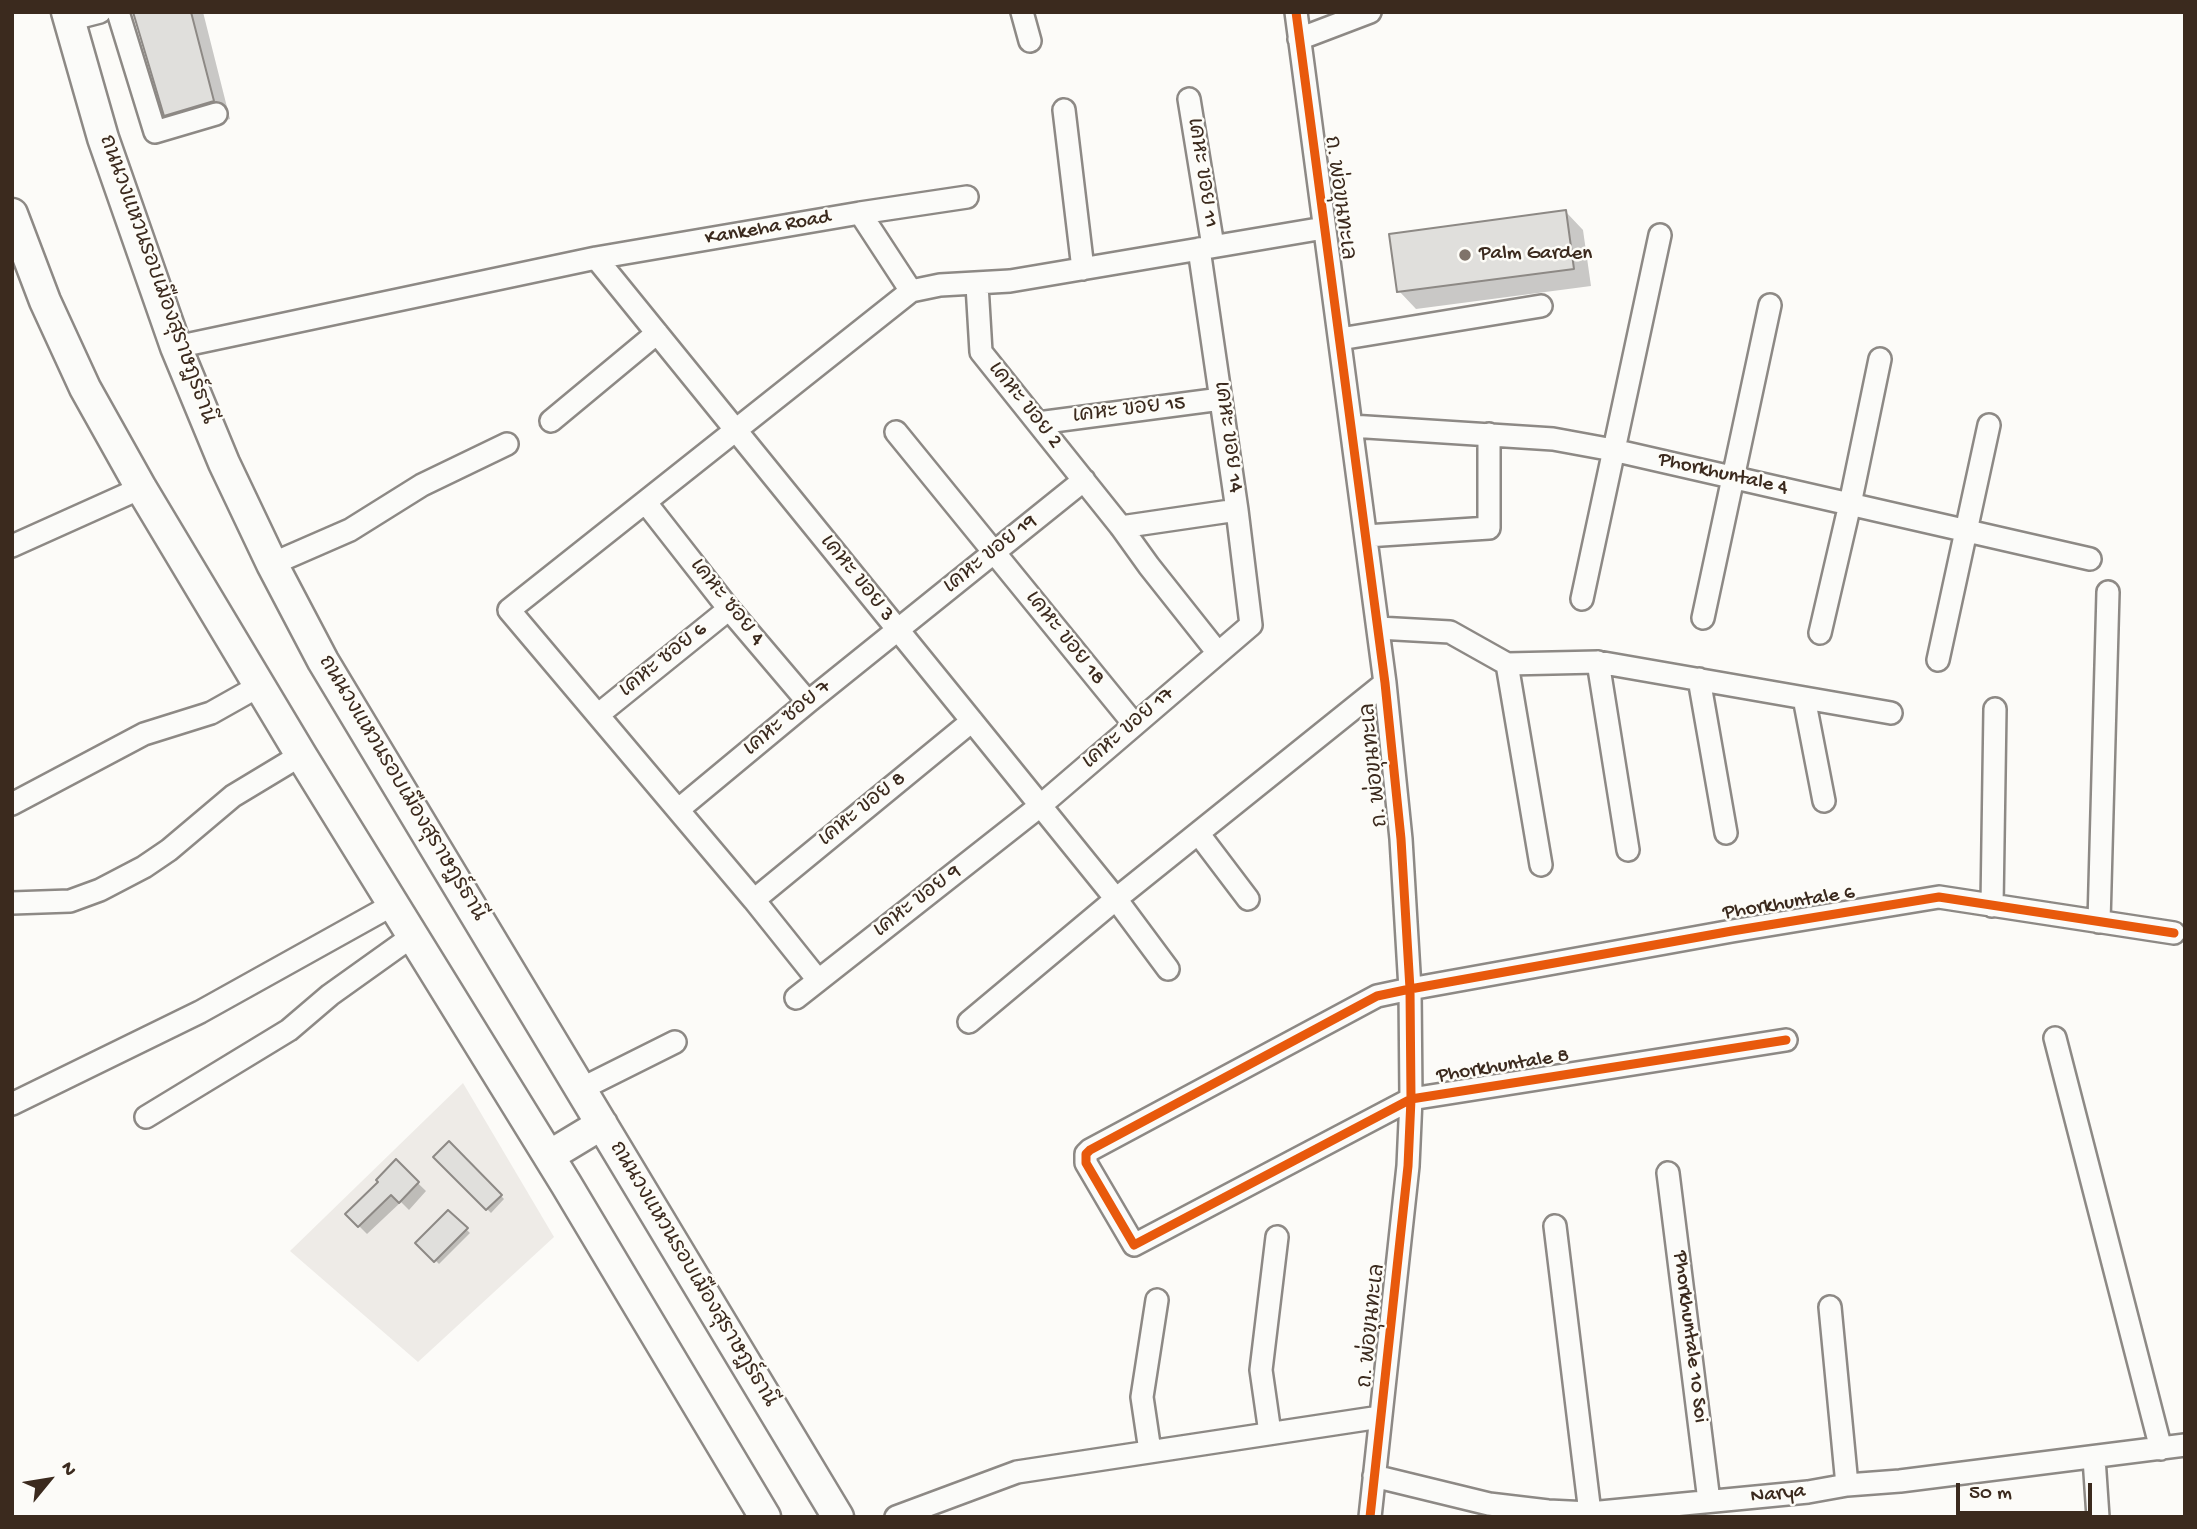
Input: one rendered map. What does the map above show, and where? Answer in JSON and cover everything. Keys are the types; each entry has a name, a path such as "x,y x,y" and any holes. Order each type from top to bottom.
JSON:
{"highway":[{"name":"ถนนวงแหวนรอบเมืองสุราษฎร์ธานี","path":"68,16 103,138 176,347 224,463 272,564 323,661 838,1517"},
{"path":"12,214 45,301 85,388 141,488 259,686 549,1156 765,1517"},
{"path":"549,1156 601,1124"}],"street":[{"path":"68,16 100,12"},
{"path":"118,12 155,132 216,114"},
{"path":"1022,12 1030,41"},
{"name":"ถ. พ่อขุนทะเล","path":"1296,12 1385,683 1401,839 1410,989 1411,1099 1408,1166 1370,1517"},
{"path":"1299,39 1370,12"},
{"name":"เคหะ ขอย 11","path":"1189,99 1206,247"},
{"path":"1064,110 1083,269"},
{"path":"860,213 967,197"},
{"name":"Kankeha Road","path":"176,347 596,258 860,213 911,291"},
{"path":"818,980 679,809 509,610 911,291 940,285 978,285 1083,269 1324,228"},
{"path":"1582,599 1660,235"},
{"name":"เคหะ ขอย 14","path":"1206,247 1221,399 1251,625"},
{"name":"เคหะ ขอย 3","path":"596,258 1116,899 1168,969"},
{"name":"เคหะ ขอย 2","path":"978,285 981,352 1084,481"},
{"path":"1703,618 1770,305"},
{"path":"1340,339 1541,306"},
{"path":"551,421 657,333"},
{"path":"1820,632 1880,359"},
{"name":"เคหะ ขอย 15","path":"1038,423 1221,399"},
{"path":"1938,660 1989,425"},
{"name":"Phorkhuntale 4","path":"1351,426 1553,439 1613,450 2090,559"},
{"name":"เคหะ ขอย 18","path":"896,432 1134,724"},
{"path":"1366,536 1489,528 1489,434"},
{"path":"272,564 350,530 422,485 507,444"},
{"path":"1084,481 1218,653"},
{"name":"เคหะ ขอย 19","path":"897,630 1084,481"},
{"path":"12,546 141,488"},
{"name":"เคหะ ซอย 4","path":"646,503 808,702"},
{"path":"1121,527 1237,510"},
{"path":"2099,922 2108,592"},
{"name":"เคหะ ซอย 6","path":"599,714 729,608"},
{"name":"เคหะ ขอย 17","path":"1040,806 1251,625"},
{"path":"1378,628 1450,632 1507,664 1598,662 1891,713"},
{"name":"เคหะ ซอย 7","path":"679,809 897,630"},
{"path":"1598,662 1628,850"},
{"path":"1507,664 1541,865"},
{"path":"1699,679 1726,833"},
{"path":"969,1022 1116,899 1385,683"},
{"path":"12,804 144,734 211,713 259,686"},
{"path":"1804,698 1824,800"},
{"path":"1992,906 1995,709"},
{"name":"เคหะ ขอย 8","path":"754,900 972,721"},
{"path":"12,903 70,901 100,890 144,867 169,850 233,796 301,754"},
{"name":"เคหะ ขอย 9","path":"796,998 1040,806"},
{"path":"1198,833 1248,899"},
{"name":"Phorkhuntale 6","path":"1134,1245 1086,1163 1086,1154 1377,996 1732,931 1939,897 2174,933"},
{"path":"12,1104 200,1012 394,904"},
{"path":"146,1117 289,1030 330,995 414,936"},
{"path":"2055,1038 2161,1449"},
{"name":"Phorkhuntale 8","path":"1134,1245 1411,1099 1786,1040"},
{"path":"581,1089 675,1042"},
{"name":"Phorkhuntale 10 Soi","path":"1668,1173 1709,1501"},
{"path":"1555,1226 1590,1513"},
{"path":"1270,1433 1261,1370 1276,1237"},
{"path":"1150,1451 1142,1397 1157,1300"},
{"path":"1830,1307 1847,1485"},
{"path":"896,1517 1017,1472 1380,1417"},
{"name":"Narya","path":"1374,1476 1489,1504 1548,1511 1633,1513 1709,1501 1808,1492 1847,1485 2185,1446"},
{"path":"2094,1458 2098,1517"}],"shaded area":[{"path":"463,1083 554,1237 418,1362 290,1251"}],"building":[{"path":"133,12 191,12 214,101 164,116"},
{"name":"Palm Garden","path":"1566,210 1574,269 1397,292 1389,234"},
{"path":"449,1141 502,1195 486,1210 433,1157"},
{"path":"396,1159 419,1182 399,1203 391,1195 358,1227 345,1214 378,1182 376,1180"},
{"path":"448,1210 468,1228 434,1262 415,1243"}],"cycle path":[{"path":"1296,12 1385,683 1401,839 1410,989 1411,1099 1408,1166 1370,1517"},
{"path":"1786,1040 1411,1099 1134,1245 1086,1163 1086,1154 1090,1150 1377,996 1410,989 1939,897 2174,933"}],"place":[{"name":"Palm Garden","path":"1465,255"}]}
